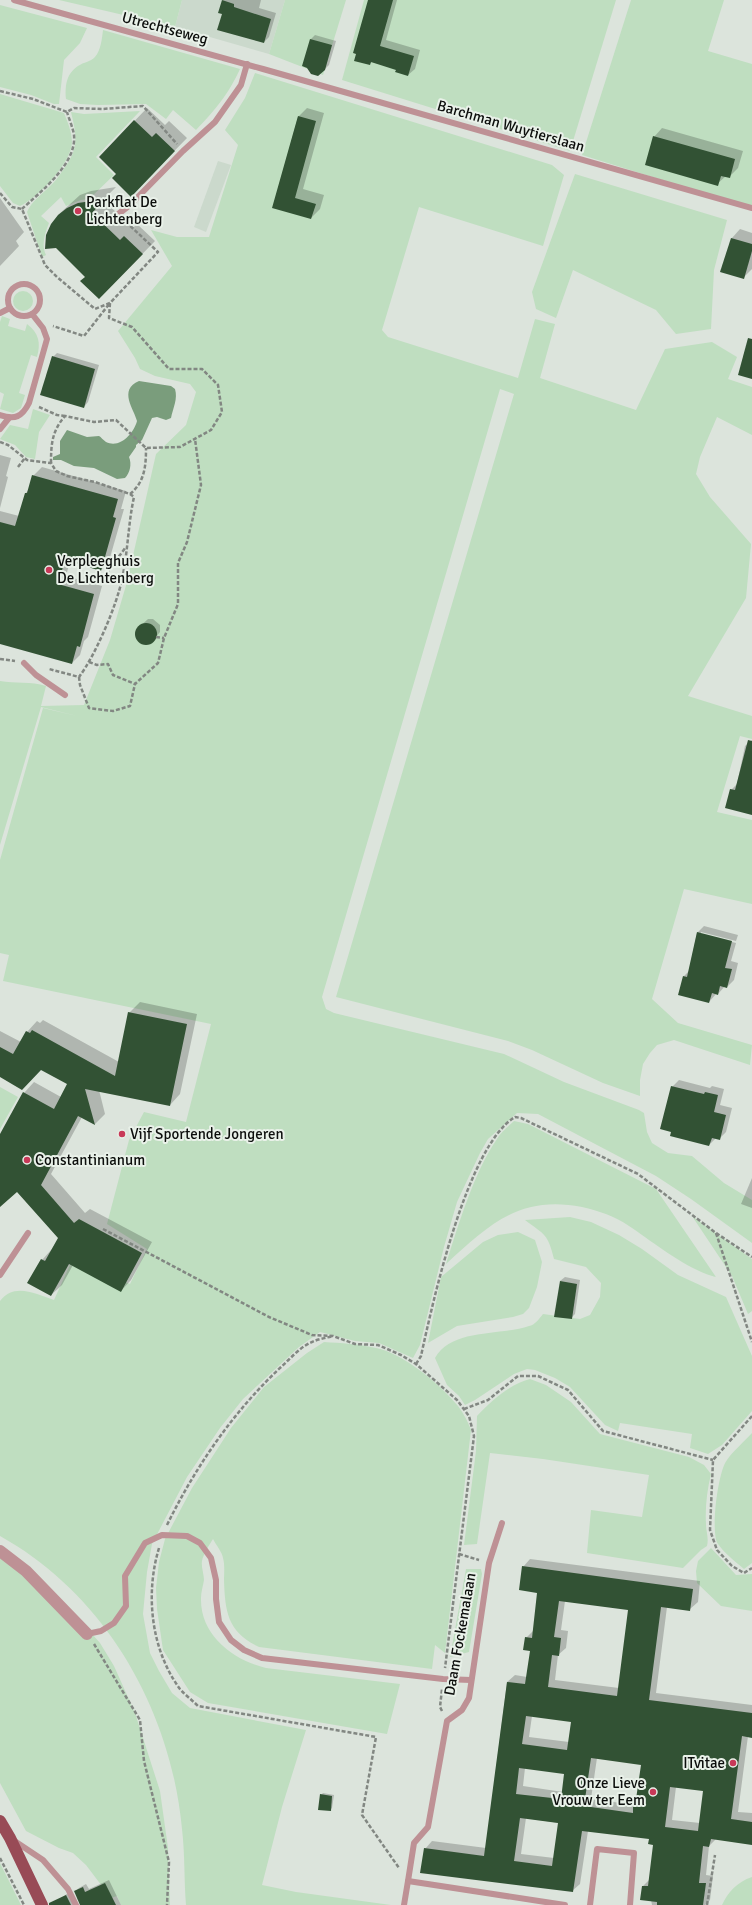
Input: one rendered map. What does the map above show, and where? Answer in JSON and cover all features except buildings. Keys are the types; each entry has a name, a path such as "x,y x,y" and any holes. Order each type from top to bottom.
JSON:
{"main road":[{"path":"0,1821 10,1838 42,1905"}],"street":[{"path":"0,1551 26,1571 87,1634"}],"lane":[{"name":"Utrechtseweg","path":"14,0 263,68"},
{"path":"117,215 130,205 183,151 215,122 241,86 247,64"},
{"name":"Barchman Wuytierslaan","path":"263,68 752,208"},
{"path":"28,285 33,287 39,298 39,304 32,314 20,316 10,308 8,296 15,287 28,285"},
{"path":"0,313 10,308"},
{"path":"0,415 9,418 17,417 24,413 29,403 47,339 43,328 32,314"},
{"path":"0,429 9,418"},
{"path":"24,663 36,675 65,695"},
{"path":"0,1275 28,1233"},
{"name":"Daam Fockemalaan","path":"447,1721 462,1710 469,1698 489,1563 502,1524"},
{"path":"87,1634 101,1631 114,1623 126,1606 126,1576 145,1543 162,1535 187,1536 200,1543 212,1558 216,1580 216,1599 219,1622 231,1640 244,1650 262,1658 444,1679 472,1680"},
{"path":"404,1905 414,1843 428,1827 447,1721"},
{"path":"10,1838 43,1860 68,1888 76,1905"},
{"path":"590,1905 597,1849 634,1853 630,1905"},
{"path":"408,1881 565,1905"}],"path":[{"path":"0,91 33,99 67,112"},
{"path":"67,112 74,108 102,109 142,106 183,151"},
{"path":"0,193 12,208 22,209 53,181 69,158 74,136 67,112"},
{"path":"22,209 45,265 57,277 96,309 110,303"},
{"path":"43,328 53,326 84,336 110,303 158,252 117,215"},
{"path":"29,403 57,415 94,422 116,420 146,448 180,448 211,430 222,412 218,386 202,369 168,369 132,326 109,318 110,303"},
{"path":"66,416 58,425 53,435 51,463 56,471 67,476 95,482 130,494 134,497 122,582 116,602 89,662 79,677 80,685 89,708 113,712 130,706 135,684 158,663 164,638 178,604 178,563 187,542 201,485 195,439"},
{"path":"0,442 8,445 27,460 51,463"},
{"path":"130,494 142,480 146,468 146,448"},
{"path":"18,467 25,458"},
{"path":"108,571 127,546"},
{"path":"156,637 164,638"},
{"path":"0,658 79,677"},
{"path":"89,662 97,665 108,664 113,675 135,684"},
{"path":"416,1364 420,1356 437,1282 464,1198 490,1143 507,1123 516,1117 521,1118 638,1174 716,1233 752,1257"},
{"path":"103,1229 269,1317 312,1335 332,1336 355,1344 378,1345 416,1364 448,1391 464,1409 472,1422 474,1436 440,1707 447,1721"},
{"path":"716,1233 752,1342"},
{"path":"332,1336 312,1342 301,1348 259,1387 238,1411 195,1472 162,1535 155,1560 151,1586 157,1642 180,1689 198,1706 376,1737 362,1815 408,1881"},
{"path":"464,1409 488,1400 518,1376 538,1376 568,1390 603,1431 713,1460"},
{"path":"752,1416 713,1460 710,1530 714,1544 732,1566 744,1573 752,1568"},
{"path":"459,1554 489,1563"},
{"path":"87,1634 140,1720 144,1761 169,1862 167,1905"},
{"path":"707,1905 715,1855"},
{"path":"0,1858 24,1905"}],"shaded area":[{"path":"59,0 182,0 175,27"},
{"path":"182,0 285,0 269,54 175,27"},
{"path":"285,0 346,0 323,75 269,54"},
{"path":"364,0 616,0 570,151 342,80"},
{"path":"631,0 724,0 708,51 752,64 752,208 582,155"},
{"path":"0,5 87,28 80,43 64,60 59,104 54,104 31,95 0,87"},
{"path":"103,30 240,69 221,102 196,130 173,110 166,119 146,104 80,104 66,99 66,85 71,73 78,66 95,57 100,47"},
{"path":"255,73 552,165 564,175 543,246 419,207 382,330 388,337 518,378 535,319 555,324 540,378 636,410 665,349 712,342 737,357 728,379 752,387 752,435 717,417 700,457 696,474 710,497 751,544 746,598 688,696 752,716 752,739 740,736 717,812 752,820 752,904 684,889 652,999 678,1023 752,1045 750,1065 674,1040 657,1045 643,1064 640,1080 640,1096 603,1083 532,1050 508,1041 336,997 514,394 500,389 322,997 326,1009 334,1013 504,1054 564,1082 639,1110 644,1113 647,1132 652,1143 668,1153 692,1156 724,1183 752,1200 752,1243 656,1176 538,1114 517,1113 488,1139 457,1202 444,1247 420,1345 413,1358 379,1343 355,1341 320,1332 299,1347 243,1399 220,1428 187,1477 152,1544 147,1572 143,1614 150,1653 172,1693 190,1708 306,1730 282,1807 262,1885 296,1892 391,1905 186,1905 183,1838 175,1785 164,1741 148,1700 127,1660 101,1623 72,1590 38,1561 0,1536 0,1301 6,1295 18,1291 26,1291 54,1300 73,1258 130,1284 147,1249 107,1224 129,1140 144,1112 186,1122 211,1024 3,981 9,955 0,953 0,860 43,708 77,716 41,707 0,845 0,681 46,686 41,706 84,705 110,640 127,582 156,454 186,425 196,392 190,384 155,376 140,369 118,331 172,266 151,230 177,237 209,237 238,145 225,130 245,98"},
{"path":"0,94 64,113 70,128 72,143 66,160 60,170 36,196 20,206 13,203 0,186"},
{"path":"140,111 96,157 114,175 89,199 81,200 66,206 61,197 41,216 49,223 44,243 46,255 42,257 27,212 34,201 57,179 72,156 75,142 75,129 71,112 84,114"},
{"path":"218,161 231,165 206,232 194,227"},
{"path":"575,174 727,220 714,270 711,329 676,334 656,310 573,270 556,318 536,309 532,292"},
{"path":"23,291 30,294 33,301 30,308 23,311 16,308 13,301 16,294"},
{"path":"2,316 10,319 8,326 25,331 27,324 34,331 39,343 37,357 31,355 19,393 25,395 21,408 13,413 0,409 4,394 0,392 0,322"},
{"path":"139,381 171,386 175,389 176,400 171,418 166,420 157,417 152,418 142,440 136,445 129,457 130,468 125,478 117,479 94,468 74,466 61,460 53,460 53,457 60,454 60,441 67,430 87,437 99,436 111,444 121,442 126,439 130,435 137,421 129,400 129,389"},
{"path":"33,409 50,415 39,432 35,459 26,457 15,445 0,439 10,425 28,429"},
{"path":"0,1087 18,1097 0,1129"},
{"path":"514,1121 528,1124 656,1189 716,1277 694,1269 660,1248 624,1222 601,1212 582,1207 560,1204 540,1205 523,1209 506,1216 477,1237 446,1264 467,1200 481,1167 499,1136"},
{"path":"692,1216 752,1259 752,1311 748,1314 732,1276"},
{"path":"570,1217 591,1222 619,1235 642,1249 678,1275 726,1297 752,1356 752,1411 722,1445 708,1454 690,1448 692,1434 620,1423 618,1431 605,1425 570,1387 555,1378 535,1370 527,1369 514,1374 465,1405 459,1396 447,1385 435,1358 443,1348 453,1342 478,1334 518,1329 531,1325 537,1322 543,1314 580,1319 590,1315 600,1297 601,1283 586,1267 554,1259 550,1244 545,1236 525,1220"},
{"path":"518,1232 535,1240 542,1262 537,1287 529,1308 523,1314 513,1317 457,1326 428,1343 441,1277 483,1242 498,1235"},
{"path":"324,1342 376,1348 398,1356 421,1371 451,1398 462,1412 471,1430 445,1653 435,1645 432,1669 259,1647 241,1635 230,1620 227,1612 224,1561 213,1539 202,1561 204,1580 201,1596 202,1611 212,1634 221,1644 242,1659 254,1664 266,1668 400,1684 387,1734 208,1703 190,1692 163,1650 157,1609 156,1588 159,1562 165,1539 192,1488 231,1428 264,1387 307,1353"},
{"path":"530,1379 546,1385 571,1402 600,1434 689,1457 704,1465 711,1474 706,1505 707,1546 683,1568 587,1553 591,1510 642,1517 649,1475 543,1459 490,1453 477,1544 464,1545 476,1451 477,1416 508,1389"},
{"path":"752,1433 752,1563 744,1569 718,1544 716,1538 715,1515 718,1489 724,1466 727,1460"},
{"path":"711,1548 736,1575 752,1574 752,1611 721,1606 697,1583 696,1571 698,1561"},
{"path":"0,1552 76,1616 100,1643 114,1666 135,1713 160,1791 168,1848 170,1905 121,1905 117,1896 111,1898 86,1865 73,1853 59,1848 26,1831 0,1783"},
{"path":"466,1569 481,1569 482,1574 469,1652 450,1657"},
{"path":"0,1863 21,1905 0,1905"},
{"path":"752,1877 752,1905 722,1905 734,1888"}],"place":[{"name":"Parkflat De Lichtenberg","path":"78,211"},
{"name":"Verpleeghuis De Lichtenberg","path":"49,570"},
{"name":"Vijf Sportende Jongeren","path":"122,1134"},
{"name":"Constantinianum","path":"27,1160"},
{"name":"ITvitae","path":"733,1763"},
{"name":"Onze Lieve Vrouw ter Eem","path":"653,1792"}]}
